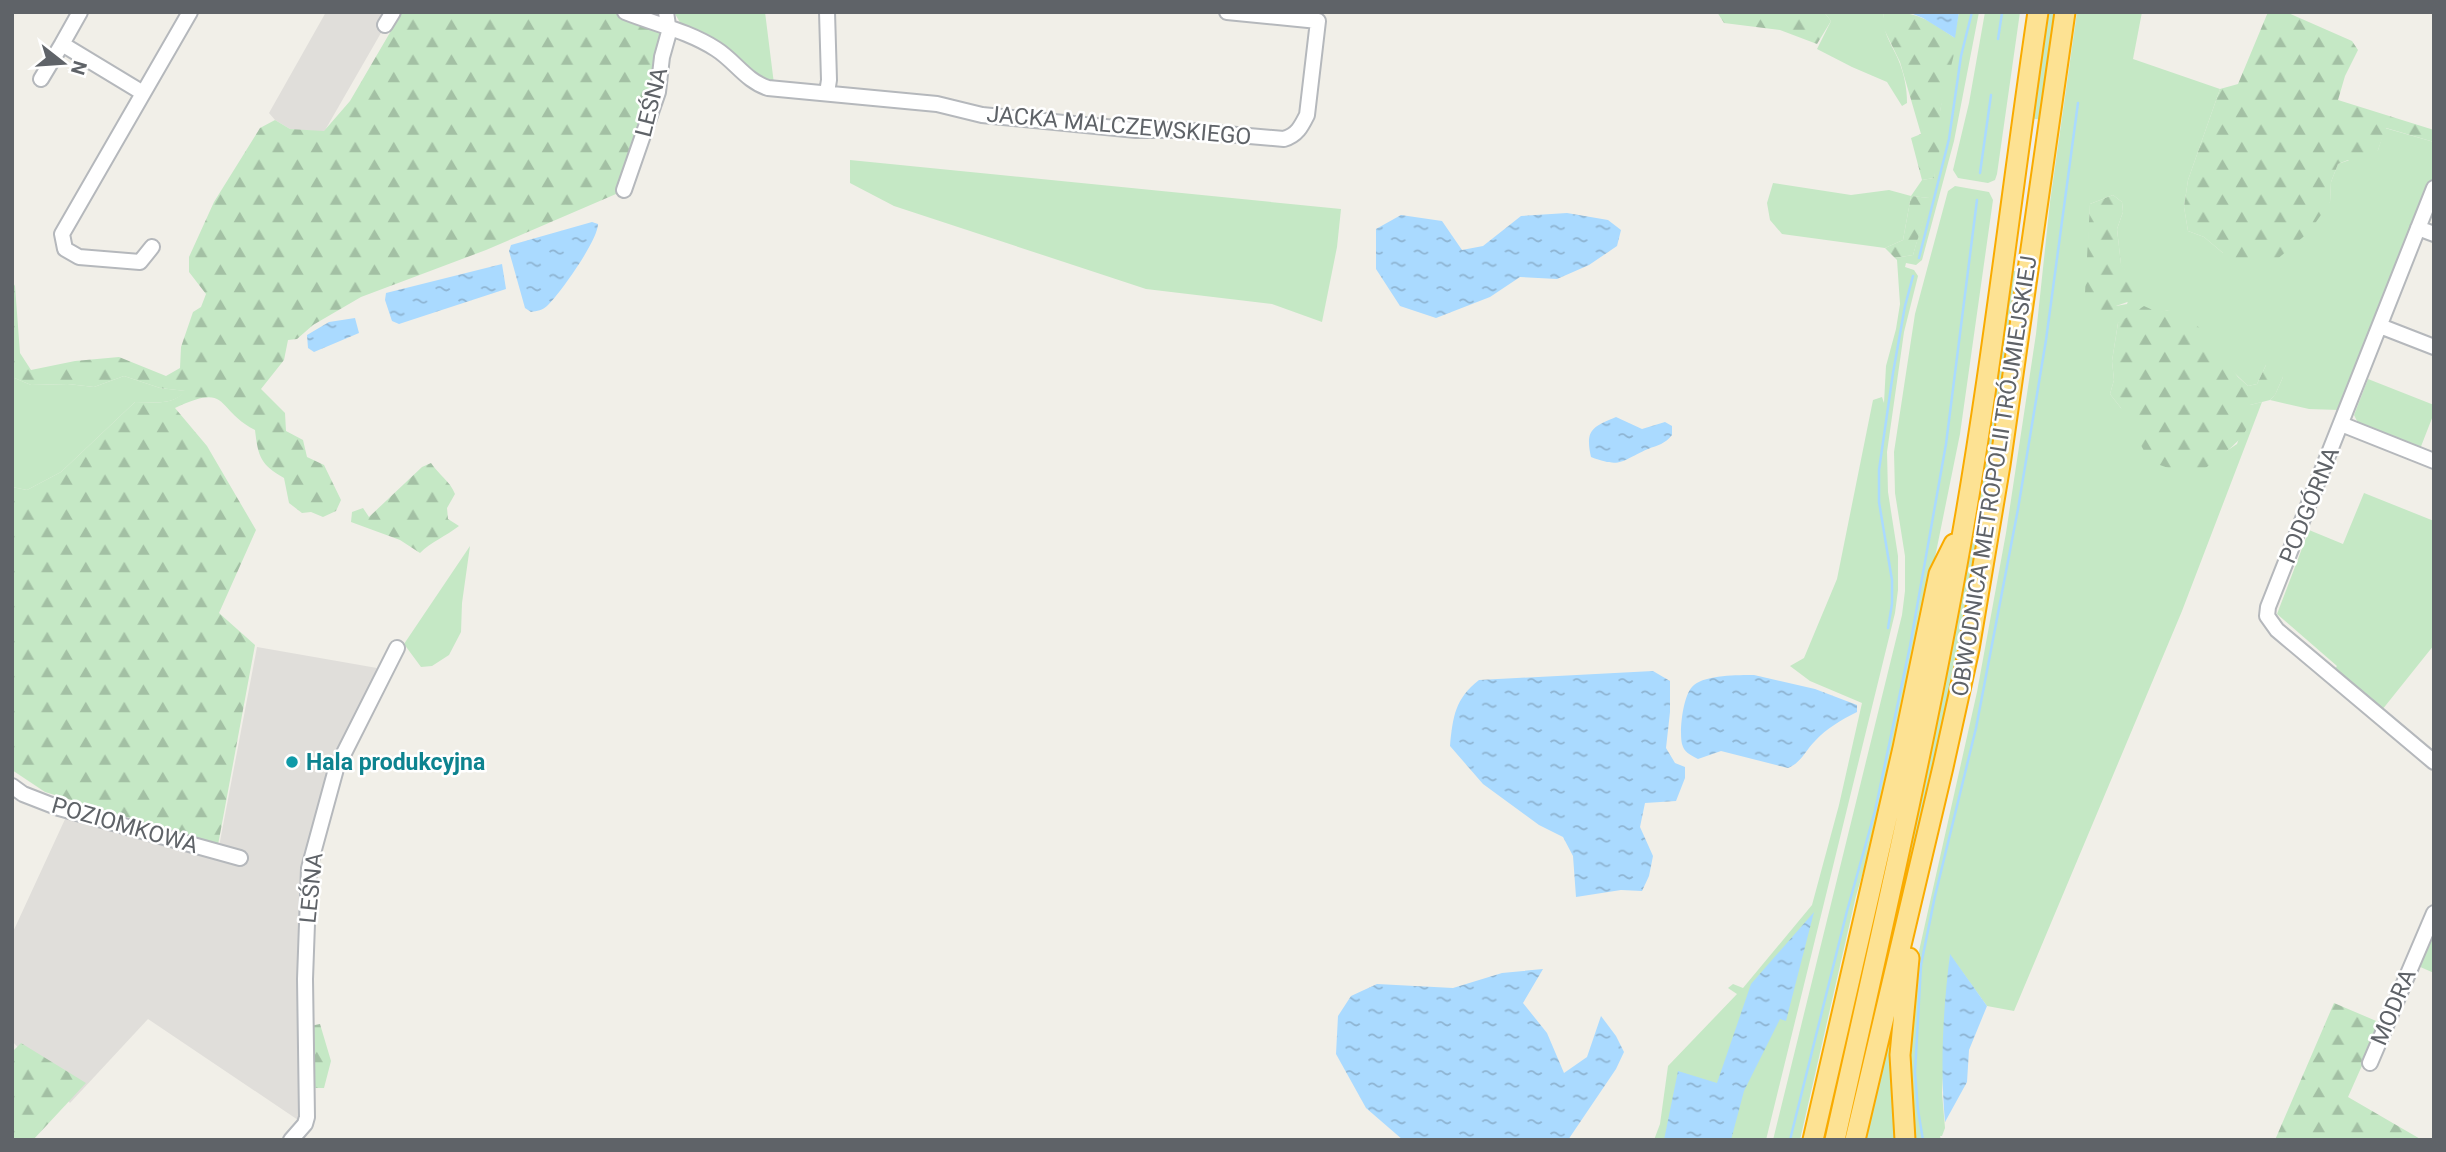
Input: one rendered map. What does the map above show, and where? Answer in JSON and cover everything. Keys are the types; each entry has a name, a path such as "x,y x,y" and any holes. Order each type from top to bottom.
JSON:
{"highway":[{"name":"OBWODNICA METROPOLII TRÓJMIEJSKIEJ","path":"1835,1140 1932,702 1964,524 2038,12"},
{"name":"OBWODNICA METROPOLII TRÓJMIEJSKIEJ","path":"1855,1140 1969,649 1985,559 2066,12"},
{"path":"1813,1140 1911,712 1939,574 1964,524"},
{"path":"1905,1139 1900,1055 1924,846"}],"street":[{"path":"41,79 80,12"},
{"path":"152,247 140,262 79,257 65,249 62,234 190,12"},
{"path":"385,25 393,12"},
{"path":"625,12 713,47 755,84 768,88 827,93 830,79 827,12"},
{"name":"LEŚNA","path":"624,190 658,92 668,28 666,12"},
{"name":"JACKA MALCZEWSKIEGO","path":"827,93 937,104 982,115 1136,130 1180,130 1284,139 1293,137 1307,115 1318,21 1227,12"},
{"path":"62,44 143,93"},
{"name":"PODGÓRNA","path":"2434,188 2268,607 2267,616 2277,630 2434,762"},
{"path":"2418,228 2434,234"},
{"path":"2379,326 2434,347"},
{"path":"2341,424 2434,461"},
{"name":"LEŚNA","path":"291,1140 305,1124 307,1117 305,979 309,868 336,769 397,648"},
{"name":"POZIOMKOWA","path":"12,786 23,794 59,808 240,858"},
{"name":"MODRA","path":"2370,1063 2434,913"}],"shaded area":[{"path":"326,12 393,12 324,132 290,129 269,113"},
{"path":"257,647 377,668 333,767 300,867 301,1122 148,1019 70,1103 12,1041 12,934 66,817 217,857"}],"green space":[{"path":"402,12 663,12 669,31 651,113 616,194 486,250 361,297 313,325 297,339 288,340 284,360 261,389 285,413 286,431 303,440 307,457 324,465 341,500 336,511 323,517 311,512 302,513 289,503 284,478 270,469 262,459 255,430 242,422 221,401 205,398 175,408 207,446 256,530 219,613 255,645 218,845 45,792 12,770 12,487 27,490 61,472 135,402 168,401 185,391 160,388 124,376 94,387 68,384 31,385 12,377 12,281 15,286 20,353 31,370 75,361 119,357 166,376 180,368 181,347 193,312 201,307 206,294 189,272 189,257 214,202 260,128 275,120 290,129 324,131 350,101"},
{"path":"674,12 765,12 774,84 770,84 682,26"},
{"path":"1717,12 1824,12 1831,21 1817,44 1780,30 1724,23"},
{"path":"1824,12 1884,12 1885,31 1902,70 1907,103 1902,106 1887,82 1817,49 1831,21"},
{"path":"1884,12 1915,15 1937,26 1957,42 1940,111 1947,114 1934,178 1922,180 1911,138 1921,134 1900,62 1882,25"},
{"path":"1959,12 1979,12 1954,141 1922,260 1916,265 1906,263 1905,267 1914,270 1918,276 1904,332 1887,452 1888,492 1898,556 1895,613 1766,1140 1654,1140 1660,1124 1668,1066 1737,994 1728,988 1733,984 1743,988 1812,905 1839,805 1862,703 1810,681 1790,666 1804,658 1837,579 1873,400 1882,397 1884,403 1886,366 1900,304 1895,258 1913,255 1929,198 1911,196 1922,180 1934,178 1940,111"},
{"path":"1985,12 2020,12 1997,174 1995,180 1988,183 1958,178 1953,170 1969,103"},
{"path":"2043,12 2059,12 2044,120 2028,118"},
{"path":"2077,12 2142,12 2133,59 2220,89 2188,180 2184,207 2188,231 2204,237 2223,253 2330,202 2331,182 2338,164 2378,150 2385,128 2434,142 2434,174 2339,410 2309,409 2270,400 2283,377 2266,365 2257,384 2248,386 2169,310 2118,323 2112,361 2114,380 2110,394 2121,408 2225,452 2237,444 2250,405 2262,402 2182,611 2014,1011 1987,1006 1950,955 1942,1093 1945,1128 1940,1136 1941,1140 1914,1140 1908,1064 1915,969 1977,692 2006,533 2036,334 2050,202","holes":["2113,195 2122,202 2123,212 2117,229 2121,265 2134,283 2127,304 2116,306 2087,287 2090,204"]},
{"path":"2268,12 2286,12 2352,41 2358,50 2345,76 2338,100 2434,130 2434,142 2386,128 2378,150 2366,167 2348,160 2338,164 2331,182 2330,202 2309,232 2275,261 2249,266 2223,253 2204,237 2188,231 2184,207 2188,180 2220,89 2238,84"},
{"path":"850,160 1341,209 1337,247 1322,322 1272,304 1146,289 894,206 850,183"},
{"path":"1773,183 1851,195 1889,190 1911,196 1903,240 1885,248 1782,234 1770,220 1767,203"},
{"path":"1955,186 1989,192 1993,200 1960,434 1881,811 1856,896 1800,1140 1773,1140 1902,615 1905,556 1895,493 1894,452 1915,314 1948,191"},
{"path":"2113,195 2122,202 2123,212 2117,229 2121,264 2135,283 2136,299 2116,306 2107,319 2096,320 2084,311 2090,204"},
{"path":"1911,196 1930,198 1913,255 1895,258 1885,248 1903,240"},
{"path":"2007,270 2022,272 1967,626 1850,1140 1840,1140"},
{"path":"2144,306 2157,312 2183,311 2248,386 2257,384 2266,365 2280,365 2283,377 2275,395 2270,400 2250,405 2250,421 2244,434 2234,445 2197,472 2183,472 2150,462 2121,408 2110,394 2114,380 2112,361 2118,323"},
{"path":"124,376 160,388 186,391 169,401 135,402 61,472 27,490 12,487 12,377 31,385 68,384 94,387"},
{"path":"2368,379 2434,405 2434,413 2420,449 2359,425 2354,415"},
{"path":"431,463 455,494 447,508 448,519 459,526 420,553 400,540 351,522 352,512 363,508 369,517 422,467"},
{"path":"2364,493 2434,521 2434,645 2382,710 2334,670 2337,666 2277,614 2309,530 2343,544"},
{"path":"470,546 461,632 449,655 432,666 421,667 404,644"},
{"path":"2434,932 2434,973 2418,966"},
{"path":"2334,1003 2381,1023 2348,1097 2422,1140 2275,1140"},
{"path":"1892,1019 1897,1140 1863,1140"},
{"path":"320,1024 331,1061 324,1088 310,1088 310,1026"},
{"path":"21,1043 86,1083 33,1140 12,1140 12,1052"}],"water":[{"path":"1908,12 1959,12 1955,38 1923,18"},
{"path":"1567,213 1608,220 1621,230 1617,246 1589,265 1557,279 1520,277 1490,297 1436,318 1400,306 1376,269 1376,229 1401,215 1442,221 1462,250 1483,246 1521,216"},
{"path":"592,222 598,224 592,242 553,300 538,311 531,312 525,308 509,251 511,245"},
{"path":"502,264 506,289 399,324 392,321 385,300 386,293"},
{"path":"355,318 359,333 314,352 308,348 307,335 329,322"},
{"path":"1616,417 1642,429 1665,422 1672,426 1672,435 1661,444 1621,462 1591,457 1589,441 1592,431"},
{"path":"1653,671 1670,681 1666,748 1675,763 1685,767 1685,778 1676,801 1645,803 1640,827 1653,856 1649,876 1642,891 1621,890 1576,897 1573,856 1563,837 1539,825 1483,784 1450,746 1457,709 1465,694 1479,680"},
{"path":"1754,675 1815,689 1857,705 1857,712 1824,732 1800,760 1788,768 1721,751 1698,759 1688,753 1682,744 1681,730 1690,689 1699,682 1714,677"},
{"path":"1814,912 1786,1021 1780,1019 1744,1091 1731,1140 1664,1140 1678,1071 1717,1083 1751,984"},
{"path":"1950,954 1987,1006 1969,1050 1967,1082 1945,1122 1943,1038"},
{"path":"1543,969 1523,1003 1547,1033 1564,1073 1587,1057 1601,1016 1624,1052 1616,1069 1568,1140 1403,1140 1366,1108 1336,1054 1338,1016 1351,996 1377,984 1453,988 1502,973"}],"waterway":[{"path":"1919,258 1949,139 1961,56 1972,12"},
{"path":"1998,39 2002,13"},
{"path":"1980,173 1991,95"},
{"path":"1923,1140 1915,1072 1921,965 1976,728 2018,509 2046,340 2078,103"},
{"path":"1790,1140 1875,811 1910,646 1946,444 1977,200"},
{"path":"1888,628 1892,580 1879,502 1879,470 1893,373 1913,276"}],"place":[{"name":"Hala produkcyjna","path":"292,762"}]}
